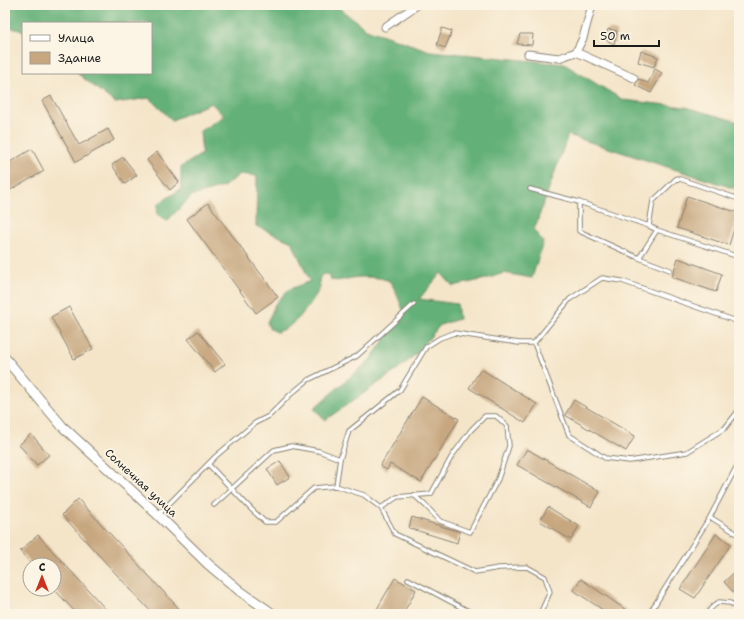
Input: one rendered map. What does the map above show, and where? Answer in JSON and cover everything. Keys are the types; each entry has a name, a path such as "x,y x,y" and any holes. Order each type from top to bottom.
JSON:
{"street":[{"path":"385,27 417,5"},
{"path":"576,52 583,38 592,5"},
{"path":"528,54 559,58 576,52 634,78"},
{"name":"Солнечная улица","path":"5,358 62,426 158,515 208,564 240,591 273,614"}],"lane":[{"path":"649,226 653,201 677,178 739,199"},
{"path":"530,189 579,202 739,257"},
{"path":"579,202 579,231 670,270"},
{"path":"639,258 657,230"},
{"path":"534,343 570,299 602,278 622,281 739,322"},
{"path":"158,515 216,456 255,423 269,416 308,380 357,356 414,304"},
{"path":"336,486 340,459 349,431 400,390 426,347 440,338 454,333 519,343 534,343"},
{"path":"534,343 569,435 605,458 630,461 687,452 725,428 739,410"},
{"path":"381,508 397,497 414,495 431,494 452,456 471,430 485,416 496,416 507,426 509,446 498,479 470,532 440,522 427,506 414,495"},
{"path":"214,505 274,450 292,446 319,451 340,459"},
{"path":"649,614 710,517 739,462"},
{"path":"208,464 250,509 265,522 276,522 314,488 336,486 364,495 381,508 395,534 475,572 499,568 526,567 545,577 550,592 540,614"},
{"path":"710,517 739,535"},
{"path":"408,579 474,614"},
{"path":"708,614 714,605 719,602 730,604 739,608"}],"green space":[{"path":"5,5 335,5 366,29 430,51 564,64 623,100 685,107 739,122 739,190 568,135 534,230 543,242 532,278 504,273 486,279 453,286 441,273 419,299 457,304 459,319 440,325 418,352 400,368 325,420 314,408 370,360 404,312 391,283 386,280 371,277 356,277 334,281 331,280 327,274 323,274 319,282 320,288 296,321 285,329 277,332 269,328 267,322 275,304 288,290 310,281 292,242 256,226 257,176 240,174 223,187 192,196 167,221 157,214 158,204 181,189 181,167 202,154 200,131 224,116 211,103 172,120 149,98 115,103 78,74 152,74 152,22 22,22 22,31 5,26"}],"building":[{"path":"442,28 452,31 445,48 437,45"},
{"path":"608,29 617,31 614,44 606,40"},
{"path":"520,34 533,34 532,45 517,44"},
{"path":"641,51 658,57 654,67 638,62"},
{"path":"655,69 662,73 651,93 635,85 639,79 648,83"},
{"path":"51,96 79,145 108,129 114,140 76,162 42,101"},
{"path":"32,149 44,171 5,193 5,165"},
{"path":"157,152 179,182 170,190 147,160"},
{"path":"123,157 137,175 125,184 112,165"},
{"path":"687,196 739,213 729,245 677,228"},
{"path":"208,203 278,297 256,313 187,219"},
{"path":"678,258 722,274 716,292 672,277"},
{"path":"69,307 93,349 74,359 51,317"},
{"path":"198,331 225,364 215,372 188,339"},
{"path":"481,369 537,404 525,423 469,388"},
{"path":"422,397 459,419 421,482 390,464 387,470 380,466"},
{"path":"574,400 635,436 626,451 565,415"},
{"path":"31,434 49,455 37,465 19,445"},
{"path":"527,449 600,492 591,507 517,465"},
{"path":"280,461 290,477 277,485 267,469"},
{"path":"78,499 184,614 153,614 62,515"},
{"path":"548,507 579,526 571,540 540,521"},
{"path":"412,517 460,532 457,543 409,528"},
{"path":"716,534 731,544 695,598 680,589"},
{"path":"38,535 58,557 25,557 20,551"},
{"path":"62,561 110,614 77,614 61,597"},
{"path":"739,568 739,598 724,582"},
{"path":"395,578 416,590 403,614 374,614"},
{"path":"581,579 632,614 609,614 573,590"}]}
